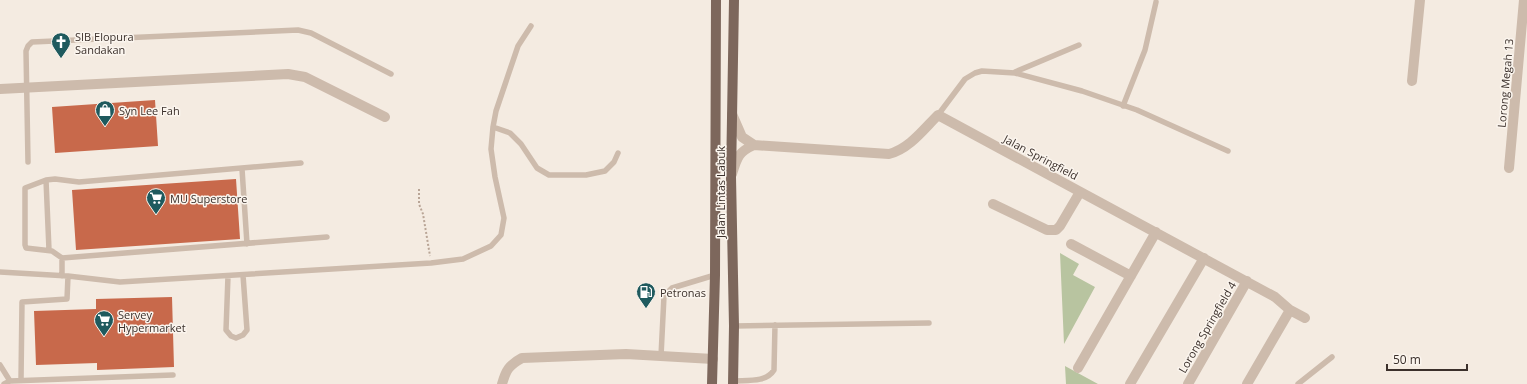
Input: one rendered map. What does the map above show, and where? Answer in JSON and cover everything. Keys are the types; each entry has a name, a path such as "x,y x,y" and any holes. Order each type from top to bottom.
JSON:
{"main road":[{"name":"Jalan Lintas Labuk","path":"712,384 716,0"},
{"name":"Jalan Lintas Labuk","path":"733,382 734,326 731,177 734,0"}],"street":[{"path":"1412,81 1420,0"},
{"name":"Lorong Megah 13","path":"1509,168 1524,0"},
{"path":"0,88 288,74 304,77 385,117"},
{"path":"732,114 739,133 742,137 754,145"},
{"path":"731,177 737,158 745,149 754,145 889,154 903,148 913,141 938,115"},
{"name":"Jalan Springfield","path":"938,115 1275,297 1290,310 1305,318"},
{"path":"993,204 1052,231 1056,230 1060,226 1080,192"},
{"path":"1078,368 1156,232"},
{"path":"1072,244 1131,276"},
{"path":"1130,384 1204,258"},
{"name":"Lorong Springfield 4","path":"1188,384 1247,282"},
{"path":"1247,384 1290,310"},
{"path":"502,384 506,371 514,362 522,358 626,354 713,359"}],"lane":[{"path":"1123,106 1145,50 1156,2"},
{"path":"0,272 65,276 120,282 431,264 463,259 492,246 501,235 504,218 492,156 493,127 496,111 518,46 531,26"},
{"path":"28,162 26,51 32,42 298,30 311,33 391,74"},
{"path":"1015,73 1079,45"},
{"path":"938,115 965,79 974,73 982,71 1015,73 1082,91 1137,110 1228,151"},
{"path":"493,127 510,133 521,144 537,168 549,175 586,175 605,172 614,162 618,152"},
{"path":"302,163 79,182 55,179 46,180 24,188 25,245 26,248 30,250 49,250 62,258 327,237"},
{"path":"242,169 248,244"},
{"path":"46,180 49,250"},
{"path":"21,380 22,302 67,299 62,258"},
{"path":"228,276 226,330 231,336 236,338 243,335 247,330 243,275"},
{"path":"661,356 664,296 672,288 714,275"},
{"path":"734,326 929,322"},
{"path":"733,382 764,379 770,376 774,370 775,325"},
{"path":"1298,384 1332,357"},
{"path":"0,366 10,381"},
{"path":"4,384 10,381 21,380 173,375"}],"path":[{"path":"419,189 419,204 423,214 431,264"}],"green space":[{"path":"1060,253 1079,264 1073,275 1095,287 1064,344"},
{"path":"1065,366 1098,384 1066,384"}],"building":[{"name":"Syn Lee Fah","path":"155,100 158,146 55,153 52,107"},
{"name":"MU Superstore","path":"236,179 240,239 76,250 72,190"},
{"name":"Servey Hypermarket","path":"172,297 174,367 97,370 97,363 36,365 34,311 96,309 96,299"}],"place":[{"name":"SIB Elopura Sandakan","path":"61,59"},
{"name":"Syn Lee Fah","path":"105,127"},
{"name":"MU Superstore","path":"156,215"},
{"name":"Petronas","path":"646,309"},
{"name":"Servey Hypermarket","path":"104,337"}]}
